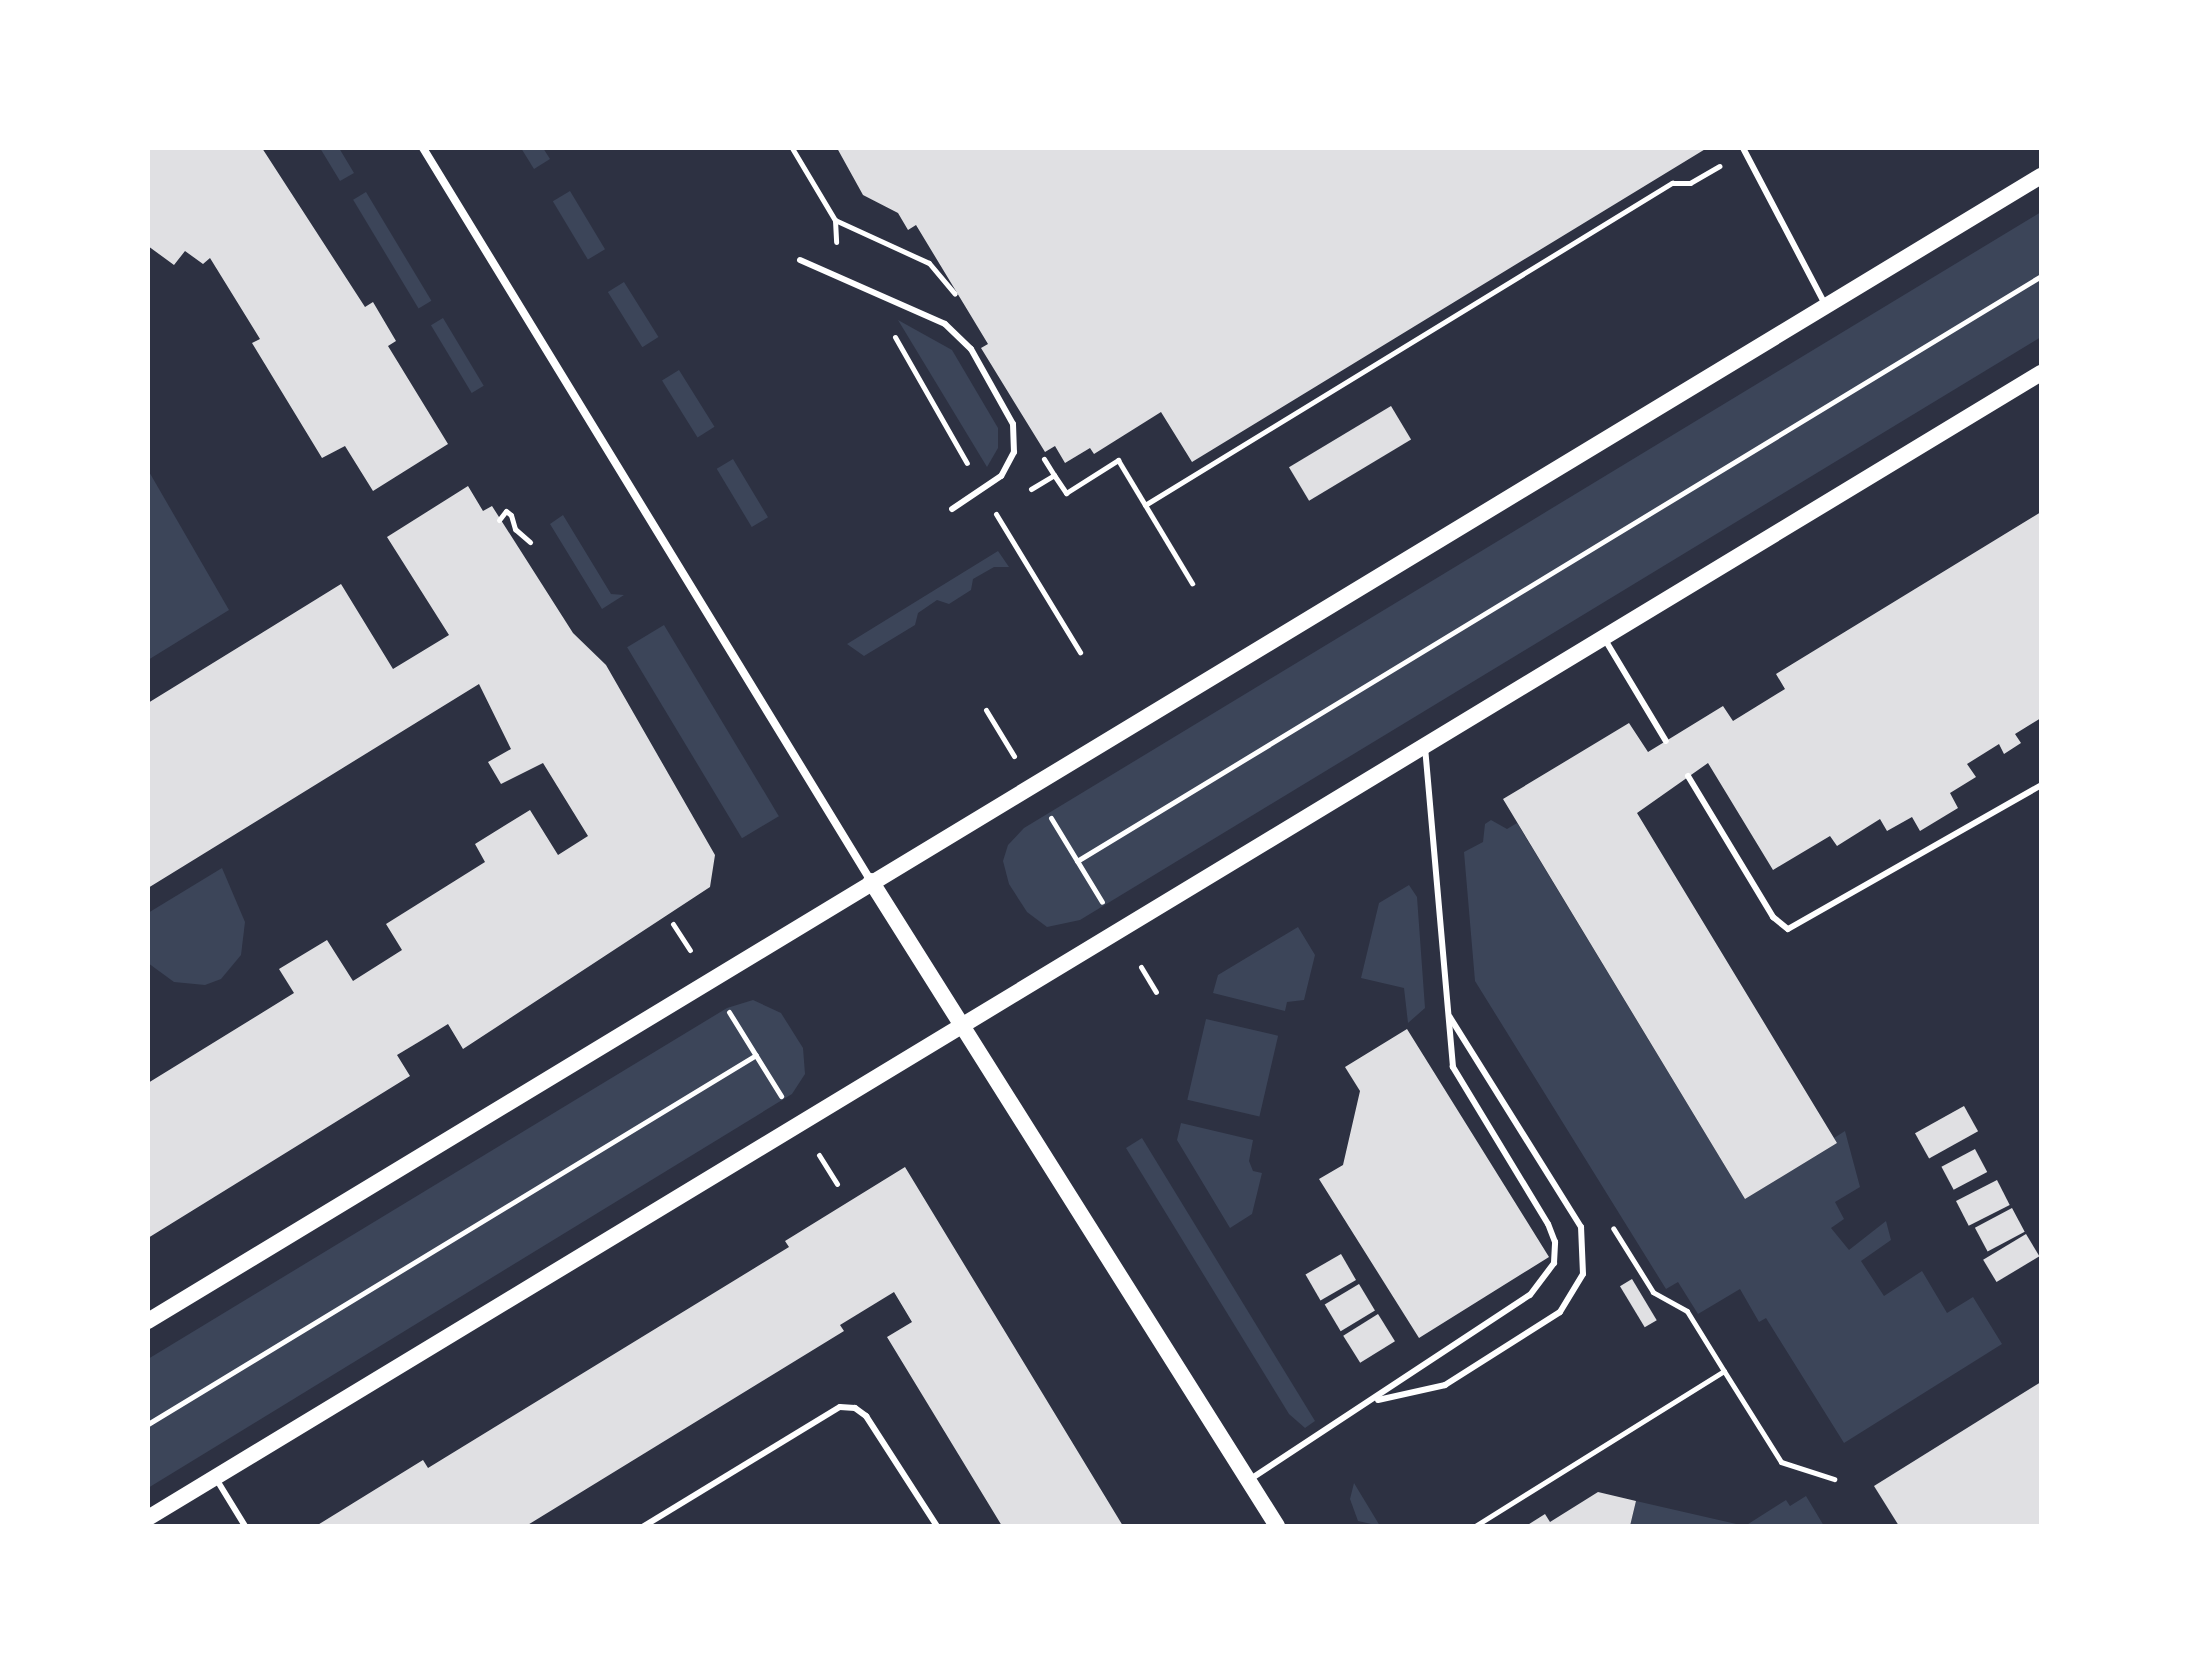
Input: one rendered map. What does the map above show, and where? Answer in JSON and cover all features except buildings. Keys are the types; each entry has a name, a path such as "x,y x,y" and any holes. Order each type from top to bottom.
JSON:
{"main road":[{"path":"148,1321 2041,176"},
{"path":"148,1518 965,1028 2041,373"},
{"path":"871,881 1277,1526"}],"street":[{"path":"423,148 871,881"}],"lane":[{"path":"1744,150 1826,307"},
{"path":"800,260 945,324 971,349 1009,413 1014,452 1001,476 952,509"},
{"path":"1604,638 1666,741"},
{"path":"1249,1480 1378,1400 1415,1367 1530,1295 1554,1263 1555,1242 1548,1224 1453,1067 1425,747"},
{"path":"1688,776 1773,917 1788,929 2041,785"},
{"path":"1378,1400 1445,1385 1560,1312 1583,1274 1581,1227 1448,1013"},
{"path":"644,1526 840,1407 855,1408 866,1416 937,1526"},
{"path":"215,1477 245,1526"}],"path":[{"path":"792,148 835,220 835,240 842,252"},
{"path":"1145,505 1672,183 1694,181 1744,150"},
{"path":"835,220 938,269 975,329 971,349"},
{"path":"1077,861 2041,276"},
{"path":"892,333 965,453 969,471"},
{"path":"1054,475 1066,493 1118,460 1192,583"},
{"path":"990,503 1080,652"},
{"path":"499,520 506,511 511,515 515,529 530,542"},
{"path":"986,710 1014,756"},
{"path":"1048,814 1104,906"},
{"path":"673,924 692,953"},
{"path":"1141,967 1156,992"},
{"path":"727,1008 784,1100"},
{"path":"148,1424 756,1055"},
{"path":"819,1155 837,1184"},
{"path":"1724,1371 1781,1462 1834,1479"}],"shaded area":[{"path":"320,148 339,148 354,173 340,181"},
{"path":"521,148 543,148 550,159 534,169"},
{"path":"570,191 605,249 588,260 553,201"},
{"path":"366,192 431,301 419,309 353,200"},
{"path":"2041,212 2041,337 1080,920 1047,927 1027,912 1009,884 1003,861 1008,845 1024,828"},
{"path":"624,282 658,337 642,347 608,292"},
{"path":"443,318 484,386 472,393 431,325"},
{"path":"898,320 952,350 998,428 998,448 987,467"},
{"path":"679,370 715,427 698,437 662,381"},
{"path":"733,459 768,517 752,527 717,469"},
{"path":"148,470 229,610 148,660"},
{"path":"563,515 611,594 624,595 602,609 550,524"},
{"path":"998,551 1009,567 994,567 973,579 971,590 949,604 937,600 918,613 915,625 864,656 847,644"},
{"path":"664,625 779,816 742,838 627,647"},
{"path":"1491,820 1507,829 1517,823 1745,1199 1837,1143 1834,1138 1845,1131 1860,1187 1835,1202 1844,1219 1831,1228 1849,1250 1886,1221 1891,1240 1861,1261 1884,1296 1922,1271 1947,1313 1973,1297 2002,1344 1844,1443 1766,1318 1759,1322 1740,1289 1698,1314 1678,1282 1666,1289 1475,981 1464,852 1483,842 1485,824"},
{"path":"222,868 245,922 241,955 221,979 205,985 174,982 148,963 148,913"},
{"path":"1409,885 1417,897 1425,1008 1408,1023 1404,988 1361,978 1379,903"},
{"path":"1298,927 1315,955 1304,1000 1287,1002 1285,1011 1213,993 1218,975"},
{"path":"753,1000 781,1013 803,1048 805,1074 792,1094 148,1488 148,1359 727,1008"},
{"path":"1206,1019 1278,1036 1259,1117 1187,1100"},
{"path":"1181,1123 1253,1140 1249,1161 1253,1171 1262,1173 1252,1214 1230,1228 1177,1140"},
{"path":"1142,1138 1315,1421 1305,1428 1289,1414 1126,1148"},
{"path":"1354,1483 1380,1526 1358,1521 1350,1499"},
{"path":"1806,1496 1824,1526 1745,1526 1786,1500 1790,1506"},
{"path":"1636,1501 1745,1526 1630,1526"}]}
